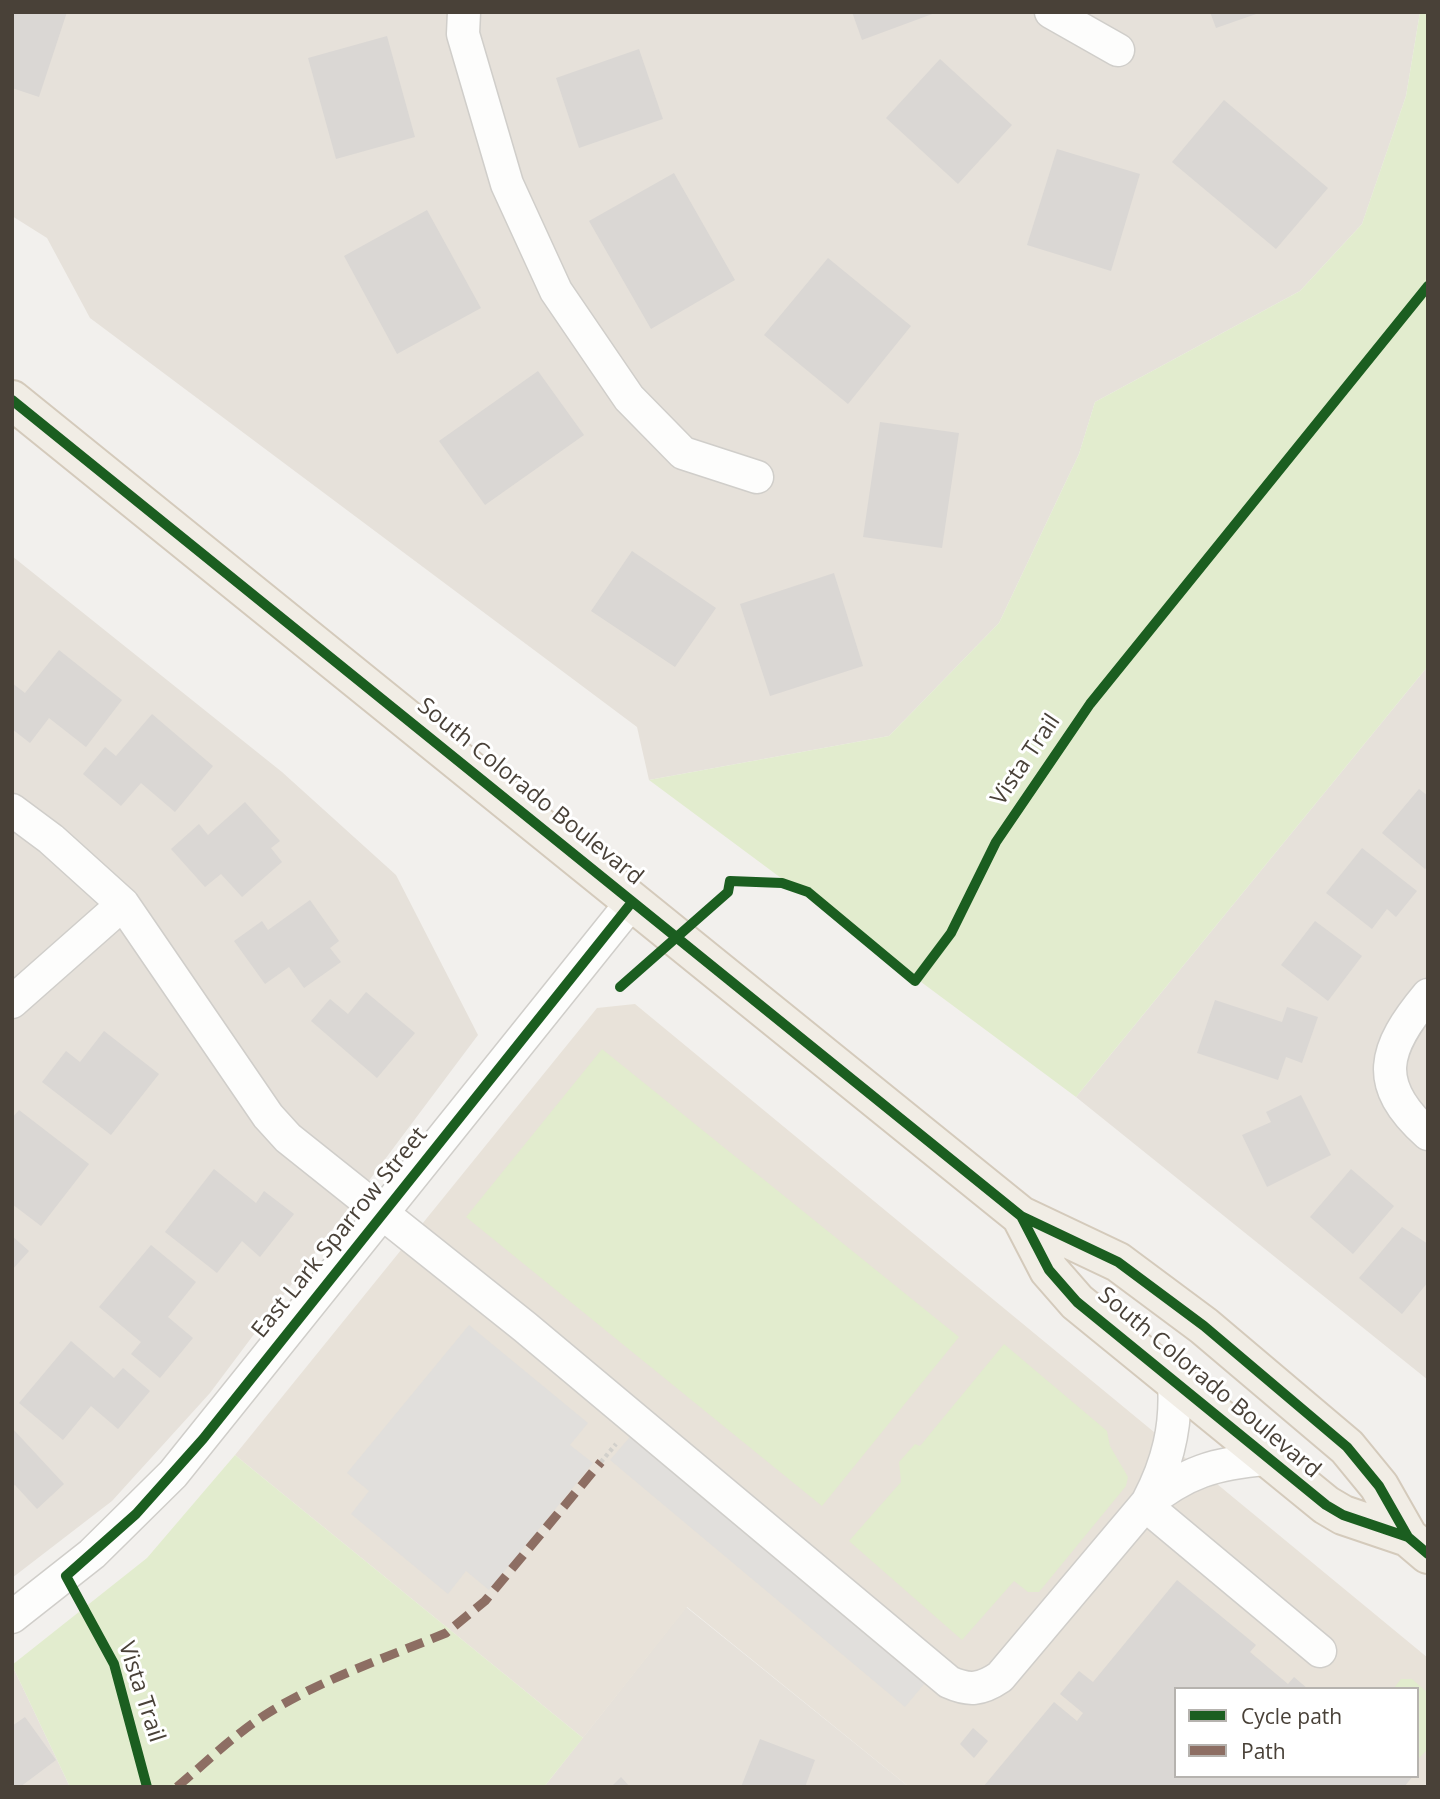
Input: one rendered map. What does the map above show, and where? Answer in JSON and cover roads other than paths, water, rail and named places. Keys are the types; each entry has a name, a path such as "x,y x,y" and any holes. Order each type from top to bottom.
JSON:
{"main road":[{"name":"South Colorado Boulevard","path":"12,400 1021,1216 1118,1262 1204,1326 1347,1447 1379,1486 1418,1546"},
{"name":"South Colorado Boulevard","path":"1021,1216 1041,1257 1061,1286 1174,1383 1311,1495 1343,1515 1418,1546"}],"street":[{"path":"464,12 464,34 507,184 556,291 629,398 683,453 758,477"},
{"path":"1051,12 1118,50"},
{"path":"12,810 51,838 123,904 268,1116 311,1158 557,1353 935,1671 961,1687 982,1688 1000,1677 1145,1505 1158,1482 1172,1436 1174,1383"},
{"name":"East Lark Sparrow Street","path":"12,1617 92,1555 173,1474 632,902"},
{"path":"12,1002 123,904"},
{"path":"1428,995 1410,1017 1394,1048 1389,1085 1401,1109 1428,1134"},
{"path":"1145,1505 1173,1483 1196,1472 1227,1463 1267,1459"},
{"path":"1145,1505 1320,1651"}]}
